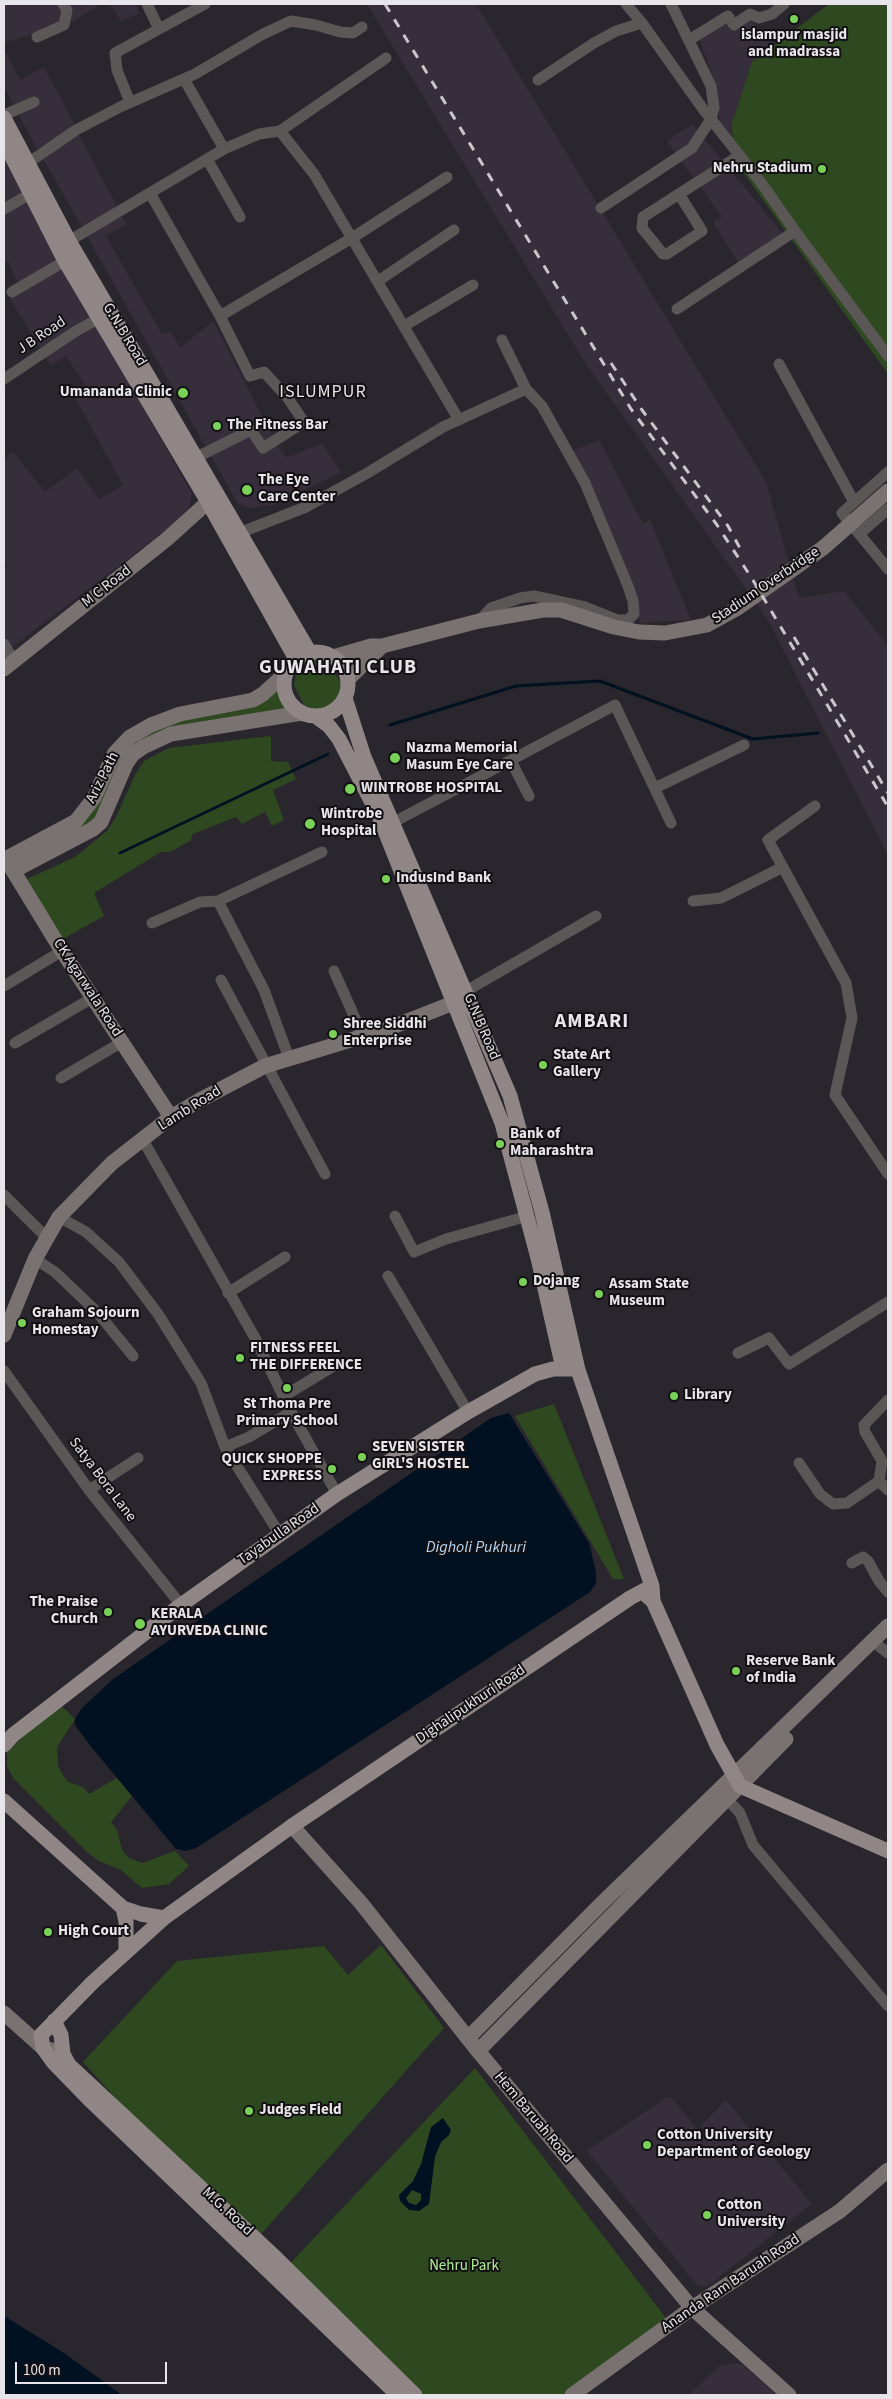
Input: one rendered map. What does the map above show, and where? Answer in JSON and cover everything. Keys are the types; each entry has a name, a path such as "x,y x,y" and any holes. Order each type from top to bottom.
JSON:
{"main road":[{"name":"G.N.B Road","path":"4,117 69,241 310,653"},
{"name":"G.N.B Road","path":"4,141 8,159 30,194 65,261 208,502 296,659"},
{"path":"320,652 332,657 344,669 348,679 345,698 333,712 308,715 288,699 284,681 286,673 296,659 310,653 320,652"},
{"name":"G.N.B Road","path":"345,698 358,740 510,1096 542,1212 570,1369"},
{"name":"G.N.B Road","path":"308,715 329,726 339,739 379,816 502,1123 570,1369"},
{"path":"570,1369 649,1593 717,1745 737,1781 888,1851"},
{"name":"Tayabulla Road","path":"4,1744 13,1734 181,1605 279,1533 337,1494 468,1412 536,1374 570,1369"},
{"name":"Dighalipukhuri Road","path":"43,2048 41,2035 54,2021 164,1918 292,1826 649,1593"},
{"path":"4,1800 123,1908 164,1918"},
{"path":"123,1908 126,1921 126,1952"},
{"name":"M.G. Road","path":"54,2021 61,2034 63,2054 69,2065 276,2258 415,2395"},
{"path":"43,2048 89,2099 398,2395"}],"street":[{"path":"37,37 64,25 67,10 63,4"},
{"path":"147,4 159,29"},
{"path":"130,102 117,70 115,53 205,4"},
{"path":"626,4 888,356"},
{"path":"601,208 692,148 711,119 714,108 711,86 671,4"},
{"path":"689,40 728,16 734,25 750,14 758,18 772,14 784,4"},
{"path":"28,164 76,130 130,102 184,79 291,21 316,24 340,32 353,33 362,27"},
{"path":"538,80 594,43 616,31 642,23"},
{"path":"69,241 224,149 259,134 280,131 386,58"},
{"path":"184,79 224,149"},
{"path":"4,117 34,102"},
{"path":"280,131 314,174 459,420"},
{"path":"679,194 702,231 667,254 663,254 642,228 643,217 679,194 739,156"},
{"path":"207,159 240,217"},
{"path":"220,316 352,238 447,177"},
{"path":"150,193 220,316 250,376 264,372 287,397 304,422 263,448 251,430 197,457"},
{"path":"4,209 30,194"},
{"path":"378,282 454,230"},
{"path":"677,309 795,231"},
{"path":"12,292 65,261"},
{"path":"404,326 473,285"},
{"name":"J B Road","path":"4,379 76,331 98,319"},
{"path":"479,621 491,608 520,598 534,596 585,607 618,620 628,620 634,614 628,586 585,483 542,406 526,390 502,340"},
{"path":"779,364 854,502"},
{"path":"239,532 306,506 459,420 526,390"},
{"path":"888,472 842,513 888,567"},
{"name":"Stadium Overbridge","path":"332,657 479,621 543,610 561,610 627,631 652,633 678,632 706,625 736,609 823,548 888,491"},
{"name":"M C Road","path":"9,665 168,539 208,502"},
{"path":"859,534 888,508"},
{"path":"4,644 9,665"},
{"path":"348,679 382,646"},
{"name":"Ariz Path","path":"7,865 76,821 94,798 114,754 130,737 180,714 253,700 264,694 286,673"},
{"path":"394,822 615,705 671,823"},
{"name":"Ariz Path","path":"7,865 93,829 101,822 126,764 132,755 150,743 171,734 187,731 308,715"},
{"path":"655,788 744,745"},
{"path":"512,761 530,796"},
{"path":"815,806 768,840 846,983 852,1018 835,1094 888,1174"},
{"path":"152,924 200,902 218,900 322,852"},
{"name":"CK Agarwala Road","path":"7,865 171,1118"},
{"path":"693,901 721,898 783,867"},
{"path":"218,900 264,990 290,1058"},
{"path":"467,994 596,916"},
{"path":"4,986 62,951"},
{"path":"334,971 363,1036"},
{"path":"222,980 265,1066 324,1174"},
{"name":"Lamb Road","path":"4,1336 35,1259 59,1217 112,1163 171,1118 200,1100 265,1066 387,1029 453,1004 467,994"},
{"path":"15,1043 94,997"},
{"path":"61,1078 122,1042"},
{"path":"143,1140 228,1293 256,1338 291,1412 337,1494"},
{"path":"4,1196 46,1237"},
{"path":"395,1216 414,1252 446,1239 528,1216"},
{"path":"59,1217 86,1232 119,1262 158,1314 201,1383 225,1447 279,1533"},
{"path":"228,1293 285,1257"},
{"path":"35,1259 55,1272 97,1312 133,1356"},
{"path":"388,1276 468,1412"},
{"path":"738,1353 769,1338 789,1364 888,1302"},
{"path":"284,1396 337,1364"},
{"name":"Satya Bora Lane","path":"4,1371 88,1490 181,1605"},
{"path":"888,1400 864,1425 865,1432 882,1460 880,1481 888,1490"},
{"path":"225,1447 250,1437 291,1412"},
{"path":"88,1490 138,1458"},
{"path":"799,1464 820,1494 833,1504 847,1503 880,1481"},
{"path":"852,1563 863,1557 868,1561 879,1581 888,1592"},
{"path":"478,2051 727,1799 737,1781 888,1626"},
{"path":"468,2038 601,1904 885,1647"},
{"path":"727,1799 740,1814 753,1845 888,2006"},
{"name":"Hem Baruah Road","path":"292,1826 360,1903 478,2051 692,2308 789,2395"},
{"path":"4,2013 43,2048 63,2054"},
{"name":"Ananda Ram Baruah Road","path":"572,2395 692,2308 840,2211 888,2170"}],"shaded area":[{"path":"4,4 101,4 68,24 4,43"},
{"path":"109,4 135,4 140,13 121,21"},
{"path":"367,4 476,4 766,482 799,598 844,591 888,646 888,855 768,620 584,361"},
{"path":"751,19 774,46 752,63 732,123 733,138 720,124 716,84 699,38 725,21 733,31"},
{"path":"4,49 20,80 44,67 77,129 37,149 4,87"},
{"path":"692,124 788,240 741,267 713,222 722,217 667,141"},
{"path":"78,133 126,224 106,236 162,334 171,331 180,348 213,321 276,443 287,458 322,443 341,472 276,504 250,508 238,504 40,153"},
{"path":"4,152 81,298 192,494 189,508 174,524 4,653 4,569 7,566 4,561 4,459 13,451 45,492 77,468 99,500 123,485 75,398 88,389 66,356 50,365 8,295 21,289 8,262 4,263"},
{"path":"599,440 643,524 650,520 691,620 640,623 627,578 573,451"},
{"path":"667,2097 672,2098 705,2139 708,2137 701,2125 726,2100 812,2204 706,2287 697,2285 587,2151"},
{"path":"735,2363 743,2365 777,2395 688,2395 721,2365"}],"green space":[{"name":"Nehru Stadium","path":"829,4 888,4 888,374 733,158 732,123 752,62"},
{"path":"311,658 328,661 342,685 340,701 326,711 314,711 304,705 294,685 297,668"},
{"path":"277,689 285,709 209,723 173,726 137,742 93,822 20,854 61,834 115,761 140,735"},
{"path":"271,736 271,761 288,762 296,779 273,790 284,820 272,826 265,812 242,824 236,817 193,834 190,841 170,852 161,852 94,893 104,916 59,941 23,881 75,857 107,831 144,761 169,748"},
{"path":"554,1404 624,1579 613,1579 515,1416"},
{"path":"58,1703 75,1719 57,1747 58,1766 62,1774 68,1782 83,1787 89,1794 117,1778 132,1796 111,1822 117,1830 122,1850 129,1858 142,1863 175,1851 189,1866 169,1884 142,1888 121,1870 99,1861 87,1852 13,1778 7,1766 7,1752"},
{"name":"Judges Field","path":"381,1945 444,2028 254,2242 171,2159 83,2062 177,1961 324,1946 348,1975"},
{"name":"Nehru Park","path":"475,2068 669,2322 570,2395 412,2395 281,2273"}],"water":[{"name":"Digholi Pukhuri","path":"509,1413 589,1543 596,1572 596,1583 590,1592 196,1848 186,1851 176,1849 75,1725 75,1719 82,1708 113,1679 491,1418"},
{"path":"443,2118 451,2130 449,2135 441,2142 435,2157 429,2204 419,2211 409,2210 400,2201 399,2195 413,2181 421,2164 431,2127","holes":["412,2190 421,2194 421,2200 416,2205 409,2203 406,2198"]},
{"path":"4,2316 64,2353 122,2395 4,2395"}],"waterway":[{"path":"390,725 516,686 600,681 753,739 818,733"},
{"path":"120,853 328,754"}],"railway":[{"path":"385,4 631,409 717,525 751,577 888,807"},
{"path":"611,363 642,410 728,526 742,552"},
{"path":"794,637 888,793"}],"place":[{"name":"islampur masjid and madrassa","path":"794,19"},
{"name":"Nehru Stadium","path":"822,169"},
{"name":"Umananda Clinic","path":"183,393"},
{"name":"The Fitness Bar","path":"217,426"},
{"name":"The Eye Care Center","path":"247,490"},
{"name":"Nazma Memorial Masum Eye Care","path":"395,758"},
{"name":"WINTROBE HOSPITAL","path":"350,789"},
{"name":"Wintrobe Hospital","path":"310,824"},
{"name":"IndusInd Bank","path":"386,879"},
{"name":"Shree Siddhi Enterprise","path":"333,1034"},
{"name":"State Art Gallery","path":"543,1065"},
{"name":"Bank of Maharashtra","path":"500,1144"},
{"name":"Dojang","path":"523,1282"},
{"name":"Assam State Museum","path":"599,1294"},
{"name":"Graham Sojourn Homestay","path":"22,1323"},
{"name":"FITNESS FEEL THE DIFFERENCE","path":"240,1358"},
{"name":"St Thoma Pre Primary School","path":"287,1388"},
{"name":"Library","path":"674,1396"},
{"name":"SEVEN SISTER GIRL'S HOSTEL","path":"362,1457"},
{"name":"QUICK SHOPPE EXPRESS","path":"332,1469"},
{"name":"The Praise Church","path":"108,1612"},
{"name":"KERALA AYURVEDA CLINIC","path":"140,1624"},
{"name":"Reserve Bank of India","path":"736,1671"},
{"name":"High Court","path":"48,1932"},
{"name":"Judges Field","path":"249,2111"},
{"name":"Cotton University Department of Geology","path":"647,2145"},
{"name":"Cotton University","path":"707,2215"}],"district":[{"name":"ISLUMPUR","path":"323,393"},
{"name":"GUWAHATI CLUB","path":"338,669"},
{"name":"AMBARI","path":"592,1023"}]}
